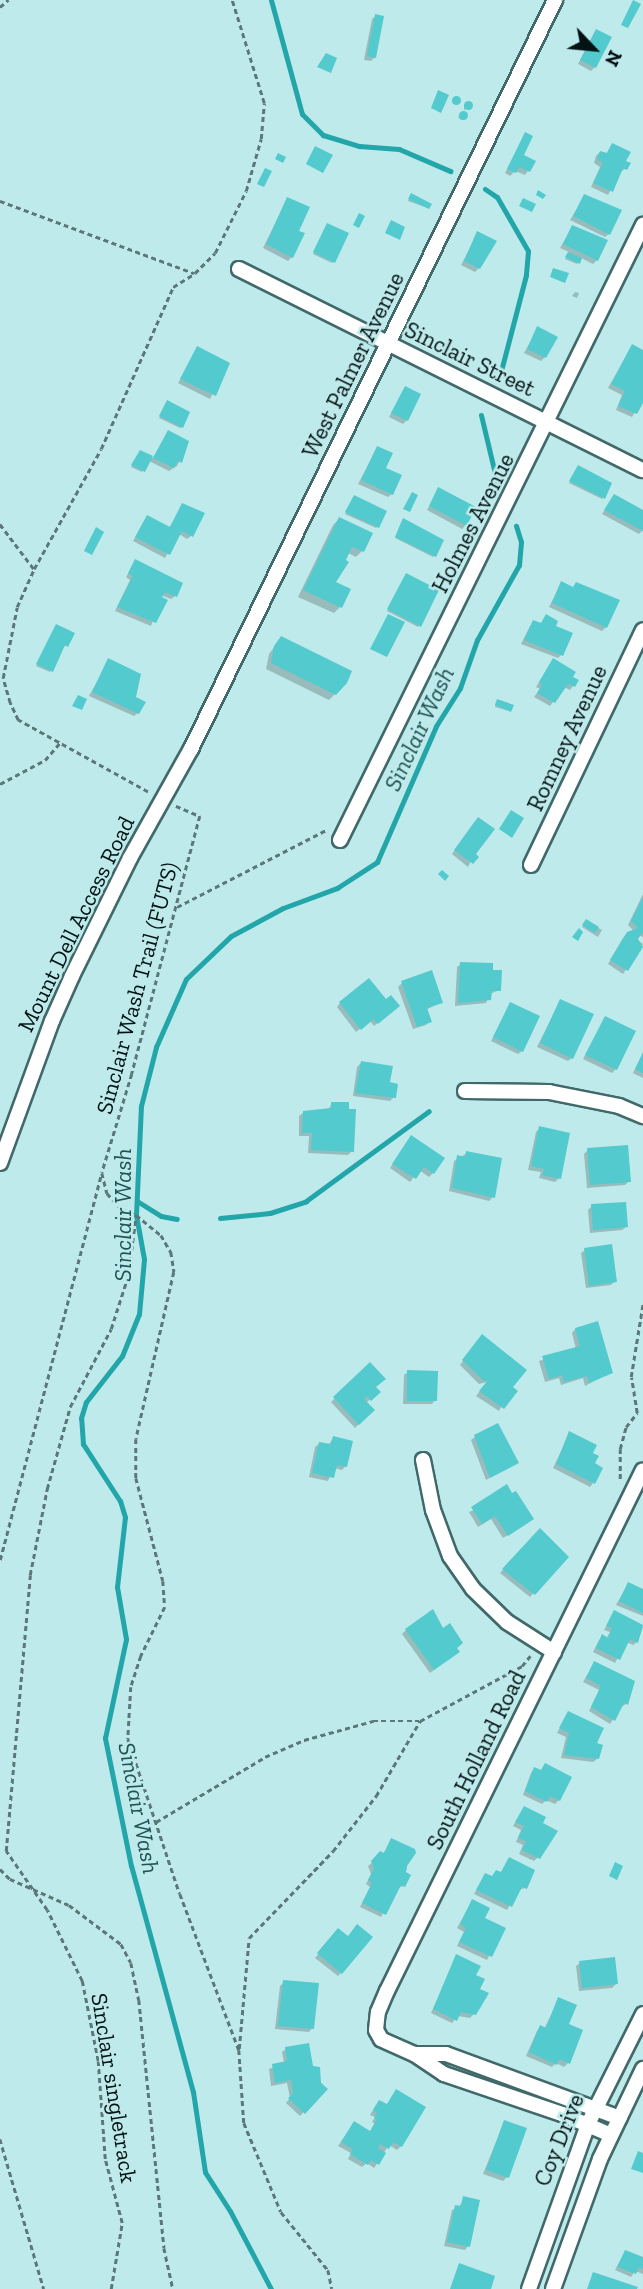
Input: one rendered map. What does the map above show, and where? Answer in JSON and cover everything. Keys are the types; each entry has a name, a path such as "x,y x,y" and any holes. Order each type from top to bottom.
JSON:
{"street":[{"name":"West Palmer Avenue","path":"191,749 555,0"},
{"name":"Holmes Avenue","path":"340,840 643,225"},
{"name":"Sinclair Street","path":"239,270 643,470"},
{"name":"Romney Avenue","path":"531,865 643,629"},
{"name":"Mount Dell Access Road","path":"0,1163 52,1021 130,858 191,749"},
{"path":"465,1091 549,1092 619,1106 643,1116"},
{"path":"423,1460 433,1510 450,1556 473,1588 507,1622 554,1652"},
{"name":"South Holland Road","path":"611,2135 588,2124 444,2074 414,2054 381,2039 376,2030 378,2012 643,1470"},
{"name":"Coy Drive","path":"529,2289 588,2124 643,2014"},
{"name":"South Holland Road","path":"414,2054 446,2054 620,2118"},
{"name":"Coy Drive","path":"554,2289 611,2135 643,2069"}],"path":[{"path":"0,6 8,0"},
{"name":"Sinclair Wash Trail (FUTS)","path":"0,1560 200,816 162,799 18,720 10,703 4,678 17,607 34,569 101,449 173,287 195,273 215,253 232,224 246,191 261,139 264,103 232,0"},
{"path":"0,201 195,273"},
{"path":"0,524 34,569"},
{"path":"0,784 45,760 60,743"},
{"path":"176,908 300,845 353,814"},
{"path":"102,1173 107,1193 121,1209 136,1215 161,1235 171,1252 174,1272 136,1439 136,1478 166,1593 165,1606 141,1656 131,1687 128,1739 239,2050"},
{"name":"Sinclair singletrack","path":"111,2289 122,2223 105,2159 98,2061 82,1981 47,1910 6,1851 32,1563 70,1407 111,1329 128,1276 136,1215"},
{"path":"620,1480 620,1449 626,1427 637,1413 631,1377 643,1303"},
{"path":"156,1822 265,1757 304,1740 373,1721 420,1721 522,1666 539,1644"},
{"path":"332,2289 328,2270 282,2212 244,2123 239,2050 249,1938 333,1852 376,1796 420,1721"},
{"path":"0,1868 10,1879 69,1905 121,1944 131,1963 139,2000 164,2248 173,2289"},
{"path":"0,2139 44,2289"}],"building":[{"path":"633,0 641,4 628,28 621,25"},
{"path":"375,14 384,16 376,58 367,56"},
{"path":"596,29 612,37 596,68 580,60"},
{"path":"326,53 337,58 331,73 317,67"},
{"path":"438,90 449,95 441,113 431,108"},
{"path":"456,96 460,100 456,104 452,100"},
{"path":"468,101 472,105 468,109 464,105"},
{"path":"463,110 468,115 463,120 458,115"},
{"path":"525,132 533,136 524,155 536,161 530,172 519,167 516,173 507,169"},
{"path":"612,143 631,152 626,161 631,163 627,170 623,168 613,192 593,183 603,163 597,159 600,151 607,153"},
{"path":"315,146 333,155 323,173 306,164"},
{"path":"278,153 286,157 283,163 275,159"},
{"path":"265,168 272,171 264,187 257,184"},
{"path":"538,190 546,195 543,199 536,195"},
{"path":"411,193 432,204 429,209 408,199"},
{"path":"584,194 622,210 610,235 573,216"},
{"path":"287,197 310,207 299,231 305,233 293,258 266,244"},
{"path":"523,198 536,204 532,212 519,206"},
{"path":"359,213 365,216 359,228 353,225"},
{"path":"391,220 405,227 400,240 385,233"},
{"path":"327,223 349,233 335,263 313,252"},
{"path":"572,225 608,240 598,261 563,244"},
{"path":"477,231 497,241 480,269 464,261"},
{"path":"568,252 582,258 580,264 565,257"},
{"path":"553,268 569,273 565,283 550,277"},
{"path":"537,326 558,337 546,358 527,349"},
{"path":"632,344 643,350 643,403 637,414 618,406 625,391 611,384"},
{"path":"197,346 230,363 216,396 180,379"},
{"path":"405,386 421,394 408,421 391,413"},
{"path":"167,400 190,412 183,428 159,416"},
{"path":"168,430 189,441 182,463 178,461 174,468 153,458"},
{"path":"377,446 393,453 386,468 402,475 393,495 361,480"},
{"path":"140,450 153,456 145,472 131,465"},
{"path":"578,465 612,483 605,499 569,481"},
{"path":"438,487 476,507 467,526 429,506"},
{"path":"412,492 418,495 410,512 403,509"},
{"path":"614,494 643,510 643,531 604,510"},
{"path":"354,495 387,511 379,528 345,512"},
{"path":"182,503 205,513 193,537 182,531 170,555 135,537 147,515 170,527"},
{"path":"339,517 373,533 364,552 352,547 346,560 349,562 336,582 351,589 342,608 303,590"},
{"path":"403,518 444,540 436,557 395,537"},
{"path":"96,527 104,532 92,555 84,551"},
{"path":"135,559 183,583 177,597 165,592 162,597 168,600 156,623 117,607 133,576 128,573"},
{"path":"406,573 439,590 421,627 387,609"},
{"path":"561,581 573,587 576,582 620,600 607,628 552,603"},
{"path":"388,614 405,622 387,657 370,649"},
{"path":"546,614 558,621 556,626 573,633 563,656 524,640 533,620 541,623"},
{"path":"56,624 75,633 68,647 65,645 53,672 36,664"},
{"path":"281,636 352,671 347,683 336,695 271,663 274,646"},
{"path":"108,658 141,674 136,697 146,702 139,714 92,692"},
{"path":"553,658 576,672 573,677 579,680 575,687 568,684 555,703 537,693 542,685 539,682"},
{"path":"78,695 87,699 82,710 72,706"},
{"path":"497,699 514,705 511,712 495,705"},
{"path":"511,810 524,818 512,838 499,829"},
{"path":"478,817 495,829 476,854 479,857 473,864 454,850"},
{"path":"442,870 449,876 445,881 438,874"},
{"path":"643,897 643,932 638,939 643,947 628,971 610,960 627,932 638,928 631,921"},
{"path":"586,919 599,927 595,933 582,925"},
{"path":"579,928 583,932 578,941 572,937"},
{"path":"460,962 493,963 493,970 502,970 501,991 492,991 491,1000 458,1003"},
{"path":"432,970 443,1003 427,1008 432,1022 417,1027 401,981"},
{"path":"369,978 386,999 391,995 400,1006 378,1024 374,1019 361,1030 339,1002"},
{"path":"560,999 594,1014 573,1059 540,1043"},
{"path":"510,1002 540,1016 523,1052 493,1037"},
{"path":"605,1016 636,1031 617,1070 585,1055"},
{"path":"643,1053 643,1073 635,1069"},
{"path":"361,1061 393,1066 390,1082 398,1084 396,1098 355,1093"},
{"path":"331,1102 349,1102 349,1109 356,1109 354,1152 311,1150 312,1133 302,1133 303,1111 331,1108"},
{"path":"539,1126 570,1133 561,1179 542,1175 544,1169 531,1166"},
{"path":"411,1135 445,1158 434,1174 424,1167 416,1179 392,1164"},
{"path":"628,1145 631,1182 590,1185 587,1148"},
{"path":"466,1151 502,1158 495,1198 452,1188 457,1155 465,1157"},
{"path":"626,1202 628,1227 593,1230 591,1204"},
{"path":"612,1244 617,1282 589,1286 584,1248"},
{"path":"598,1321 613,1373 589,1383 587,1376 564,1382 562,1375 549,1379 542,1356 580,1346 575,1328"},
{"path":"482,1334 527,1370 513,1387 518,1391 504,1409 479,1391 488,1380 484,1381 462,1360"},
{"path":"370,1362 386,1379 376,1387 381,1392 371,1401 367,1396 364,1399 375,1410 359,1425 333,1397"},
{"path":"407,1370 438,1371 437,1401 407,1401"},
{"path":"498,1423 519,1463 490,1478 474,1435"},
{"path":"569,1431 597,1445 593,1453 599,1456 595,1463 603,1468 595,1484 556,1464"},
{"path":"333,1436 353,1441 347,1467 337,1465 334,1478 312,1473 319,1442 331,1444"},
{"path":"507,1484 512,1493 516,1491 534,1519 508,1536 495,1516 482,1524 471,1507"},
{"path":"540,1528 569,1557 535,1595 502,1569"},
{"path":"628,1582 643,1589 643,1613 619,1601"},
{"path":"433,1609 443,1628 450,1623 463,1643 457,1648 460,1652 434,1670 405,1629"},
{"path":"614,1610 643,1625 638,1643 630,1639 620,1660 596,1648 602,1634 608,1638 612,1628 606,1626"},
{"path":"594,1661 635,1681 628,1705 624,1703 615,1721 591,1707 601,1686 586,1678"},
{"path":"568,1711 604,1728 597,1743 603,1745 599,1759 564,1755 569,1733 559,1728"},
{"path":"545,1763 572,1777 560,1801 550,1796 547,1802 525,1791 534,1767 541,1770"},
{"path":"524,1806 546,1817 543,1823 558,1831 540,1859 522,1850 526,1841 518,1838 524,1826 515,1822"},
{"path":"391,1838 415,1849 416,1853 407,1866 406,1872 411,1875 405,1887 401,1885 386,1915 362,1903 372,1883 368,1880 374,1869 371,1861 380,1851 384,1853"},
{"path":"509,1857 535,1870 527,1889 522,1887 512,1907 476,1890 485,1873 492,1876 496,1870 501,1872"},
{"path":"615,1862 623,1866 617,1880 609,1876"},
{"path":"472,1899 490,1908 485,1918 506,1928 492,1957 459,1942 466,1928 460,1924"},
{"path":"357,1924 373,1937 342,1974 317,1953 338,1928 348,1936"},
{"path":"456,1954 481,1966 476,1975 485,1979 480,1989 489,1993 476,2015 461,2012 457,2021 433,2009"},
{"path":"615,1957 618,1984 582,1988 579,1961"},
{"path":"283,1980 319,1983 314,2029 278,2026"},
{"path":"558,1997 577,2005 569,2024 583,2030 570,2064 559,2059 557,2065 529,2052 540,2025 546,2028"},
{"path":"309,2043 313,2066 320,2067 321,2083 328,2089 305,2114 288,2098 293,2093 291,2080 275,2083 272,2064 287,2061 285,2047"},
{"path":"396,2089 426,2107 402,2147 393,2142 389,2149 380,2144 378,2148 386,2153 379,2165 371,2160 368,2165 350,2154 353,2149 341,2142 354,2121 370,2131 377,2119 374,2118 377,2113 373,2110 379,2100 387,2104"},
{"path":"504,2120 527,2128 509,2178 486,2170"},
{"path":"638,2151 643,2153 643,2173 631,2169"},
{"path":"463,2196 480,2200 470,2247 447,2242 455,2205 461,2206"},
{"path":"625,2250 643,2257 643,2269 639,2267 636,2274 617,2267"},
{"path":"459,2263 495,2276 491,2289 450,2289"},
{"path":"593,2272 638,2287 587,2289"}],"waterway":[{"name":"Sinclair Wash","path":"271,0 302,114 323,135 359,146 399,149 450,171"},
{"name":"Sinclair Wash","path":"485,189 497,197 528,251 526,275 500,375"},
{"name":"Sinclair Wash","path":"481,415 497,482"},
{"name":"Sinclair Wash","path":"271,2289 230,2211 205,2172 193,2092 131,1866 105,1738 126,1639 117,1587 125,1517 120,1501 83,1444 81,1418 86,1402 122,1356 139,1314 144,1259 136,1215 141,1106 156,1047 186,979 231,936 283,908 337,888 377,862 436,726 460,688 477,640 519,565 521,542 516,526"},
{"path":"220,1218 270,1213 306,1201 429,1111"},
{"path":"137,1201 161,1216 177,1219"}]}
